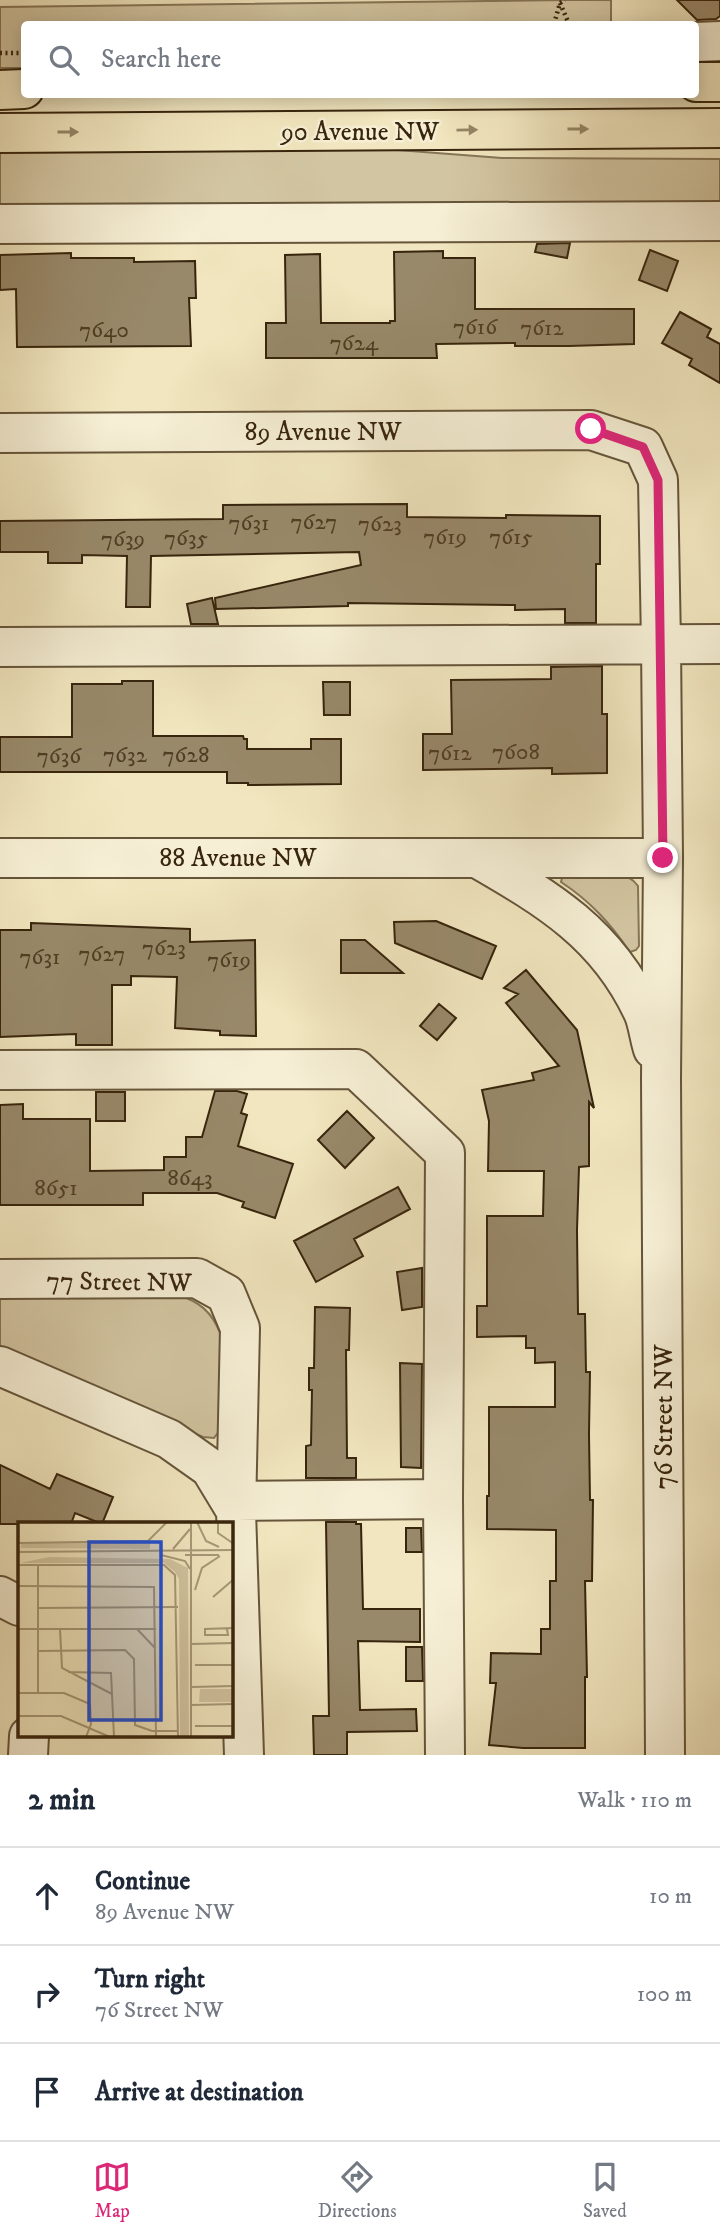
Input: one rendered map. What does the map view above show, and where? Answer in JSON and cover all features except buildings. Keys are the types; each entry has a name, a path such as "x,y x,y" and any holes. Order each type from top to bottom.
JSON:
{"main road":[{"path":"699,82 720,82"},
{"path":"0,90 21,89"},
{"name":"90 Avenue NW","path":"0,133 717,129"}],"street":[{"path":"699,42 720,41"},
{"path":"0,224 720,221"},
{"name":"89 Avenue NW","path":"0,433 591,429 643,447"},
{"name":"76 Street NW","path":"643,447 658,480 661,643 665,1755"},
{"path":"0,647 720,644"},
{"name":"76 Street NW","path":"475,856 564,912 592,937 614,966 643,1014 661,1079"},
{"name":"88 Avenue NW","path":"0,858 663,858"},
{"path":"0,1070 356,1069 444,1153 445,1755"},
{"name":"77 Street NW","path":"0,1279 197,1278 226,1294 240,1328 237,1506 244,1755"},
{"name":"77 Street NW","path":"0,1366 169,1439 210,1468 237,1506"},
{"path":"237,1506 443,1499"},
{"path":"0,1596 18,1605"}],"path":[{"path":"555,21 563,1"},
{"path":"563,1 568,21"},
{"path":"0,53 21,53"}],"shaded area":[{"path":"611,0 611,21 21,21 21,68 0,68 0,7"},
{"path":"319,144 502,158 720,159 720,207 0,209 0,145"},
{"path":"614,873 632,879 638,886 639,946 636,950 630,952 599,913 561,882 563,874"},
{"path":"177,1295 204,1308 220,1333 220,1430 214,1438 203,1437 0,1351 0,1298"}],"route":[{"path":"591,429 643,447 658,480 663,858"}]}
